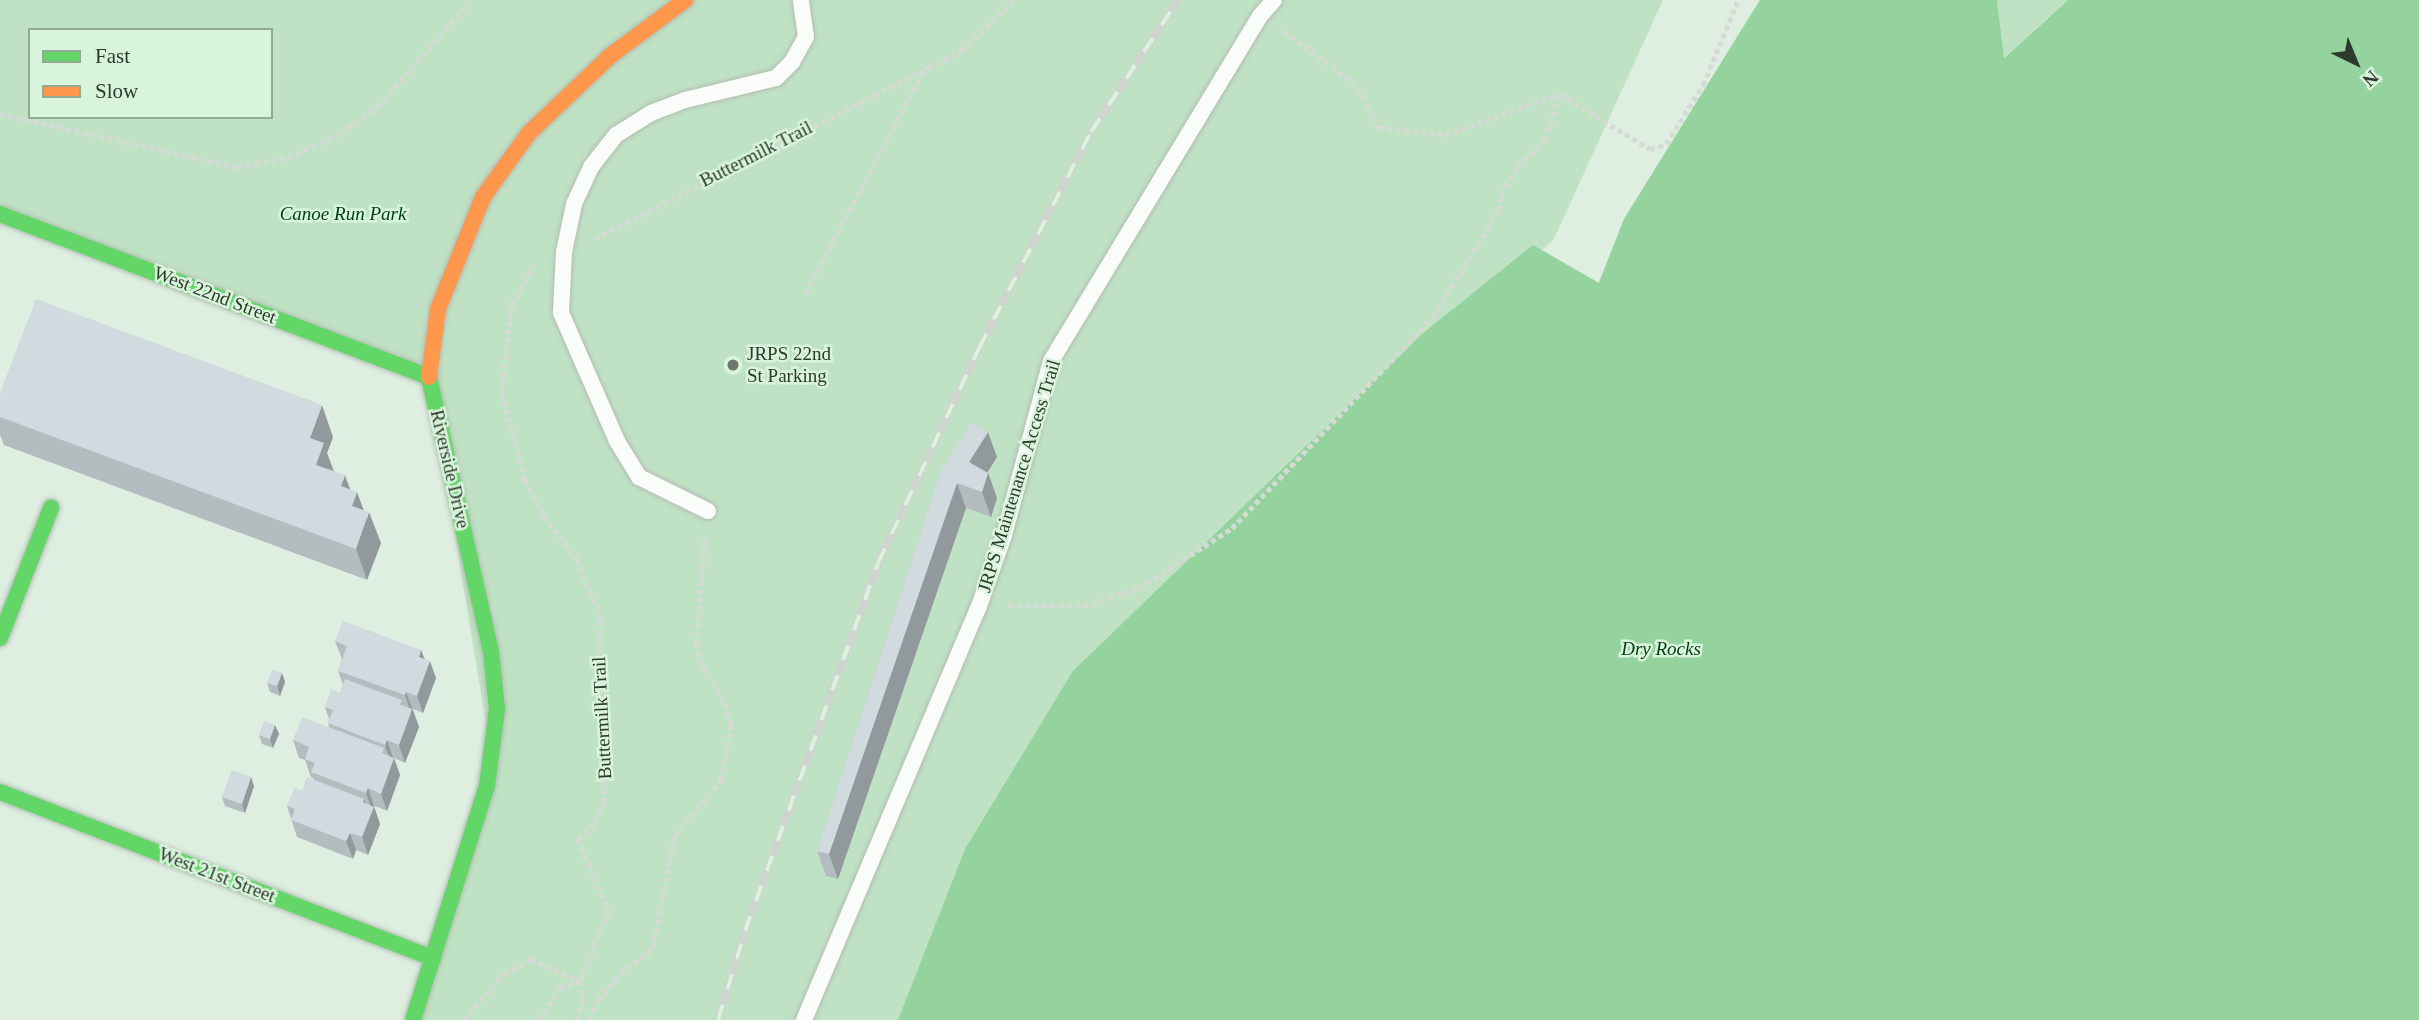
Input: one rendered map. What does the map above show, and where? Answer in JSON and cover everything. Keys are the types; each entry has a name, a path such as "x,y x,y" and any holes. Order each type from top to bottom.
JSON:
{"street":[{"name":"Riverside Drive","path":"413,1020 487,786 497,709 491,652 429,377 438,309 450,271 484,197 505,163 564,97 685,0"},
{"name":"West 22nd Street","path":"0,214 429,377"},
{"path":"0,638 51,508"},
{"name":"West 21st Street","path":"0,792 433,958"}],"lane":[{"path":"708,511 639,477 617,441 561,313 564,252 574,204 591,167 615,135 651,113 685,100 776,78 792,62 806,37 801,0"},
{"name":"JRPS Maintenance Access Trail","path":"804,1020 978,609 1004,535 1051,361 1260,16 1275,0"}],"path":[{"path":"0,114 238,167 288,157 334,137 378,107 471,0"},
{"name":"Buttermilk Trail","path":"586,243 926,66 961,51 1014,0"},
{"path":"1560,94 1650,149 1666,144 1703,85 1738,0"},
{"path":"1260,16 1359,87 1379,127 1446,135 1560,94"},
{"path":"805,295 926,66"},
{"path":"978,609 1084,606 1140,588 1232,528 1433,317 1499,211 1501,194 1518,166 1545,140 1560,94"},
{"name":"Buttermilk Trail","path":"542,260 512,304 502,393 525,480 544,516 577,559 602,621 597,671 606,712 605,802 594,824 578,839 585,865 600,886 609,911 580,981 583,999 578,1020"},
{"path":"589,1020 598,1000 620,974 652,948 675,835 721,780 726,760 731,726 724,701 701,664 696,645 708,511"},
{"path":"463,1020 504,974 531,959 580,981"},
{"path":"538,1020 559,988 580,981"}],"green space":[{"name":"Canoe Run Park","path":"0,0 1663,0 1554,239 1542,250 1598,284 1624,219 1760,0 1955,1020 413,1020 492,760 429,377 0,214"},
{"path":"1997,0 2068,0 2003,58"}],"shaded area":[{"name":"Dry Rocks","path":"1760,0 1997,0 2004,58 2068,0 2419,0 2419,1020 898,1020 965,849 1073,671 1422,334 1533,245 1599,283 1624,219"}],"building":[{"path":"36,299 322,405 310,438 324,443 316,465 345,475 341,486 357,492 352,506 369,512 356,549 0,417 0,393"},
{"path":"972,422 988,432 969,462 988,473 982,492 957,483 829,854 817,851 941,470"},
{"path":"343,621 421,650 419,657 430,661 417,696 406,692 405,695 338,671 347,646 335,641"},
{"path":"272,669 282,673 277,686 267,683"},
{"path":"345,679 402,700 400,705 412,709 399,745 387,740 385,745 328,723 333,710 325,707 331,689 340,693"},
{"path":"302,717 384,748 382,753 394,758 381,794 368,788 366,793 311,772 315,763 305,759 309,747 293,740"},
{"path":"264,721 275,725 270,739 259,735"},
{"path":"232,770 251,777 242,804 222,797"},
{"path":"307,777 364,799 363,802 374,807 362,837 350,833 346,841 291,820 295,809 287,806 294,788 302,791"}],"railway":[{"path":"718,1020 745,931 878,563 979,348 1091,132 1178,0"}],"traffic: fast":[{"path":"0,214 429,377"},
{"path":"413,1020 487,786 497,709 491,652 429,377"},
{"path":"0,638 51,508"},
{"path":"0,792 433,958"}],"traffic: slow":[{"path":"429,377 438,309 483,197 529,133 610,56 685,0"}],"place":[{"name":"JRPS 22nd St Parking","path":"733,365"}]}
